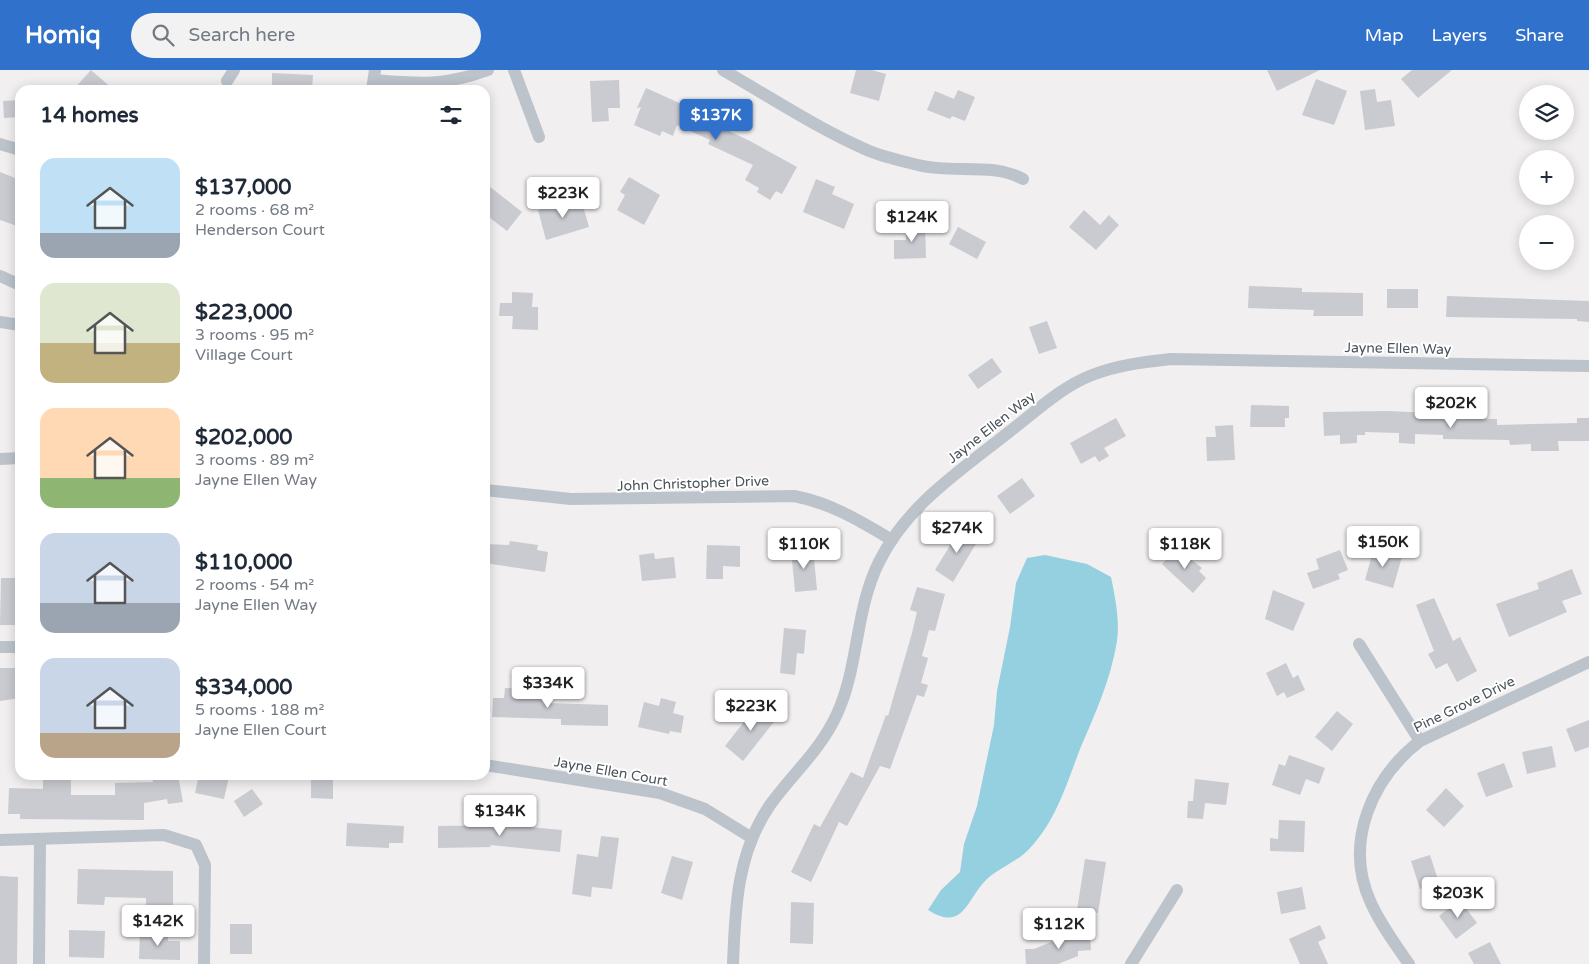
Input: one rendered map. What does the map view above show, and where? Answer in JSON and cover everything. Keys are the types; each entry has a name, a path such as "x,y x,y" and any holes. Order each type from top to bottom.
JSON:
{"street":[{"path":"374,80 421,84 444,83 488,70"},
{"path":"514,70 539,137"},
{"path":"723,70 834,134 869,151 921,166 955,170 999,170 1023,180"},
{"path":"0,144 15,148"},
{"path":"0,276 15,283"},
{"path":"0,322 15,324"},
{"name":"Jayne Ellen Way","path":"733,964 735,903 741,871 752,838 770,805 812,756 837,714 853,669 868,591 878,564 911,513 932,492 1054,396 1091,375 1132,363 1171,360 1589,366"},
{"path":"0,460 15,458"},
{"name":"John Christopher Drive","path":"490,491 572,499 794,496 817,500 838,508 892,540"},
{"path":"1359,644 1420,741"},
{"path":"0,647 15,647"},
{"name":"Pine Grove Drive","path":"1409,964 1381,924 1370,901 1362,872 1361,840 1370,802 1380,783 1404,753 1420,741 1589,662"},
{"name":"Jayne Ellen Court","path":"490,766 660,793 705,809 752,838"},
{"path":"0,840 164,835 196,845 205,864 204,964"},
{"path":"39,964 40,840"},
{"path":"1132,964 1177,890"}],"water":[{"path":"1045,555 1087,564 1111,577 1118,625 1117,641 1111,669 1060,801 1040,836 1026,852 985,881 968,905 956,916 949,918 940,916 928,910 941,890 960,872 964,844 977,806 994,725 997,691 1010,627 1016,583 1027,558"}],"building":[{"path":"91,70 108,85 78,85"},
{"path":"856,70 872,70 886,74 879,101 850,93"},
{"path":"1267,70 1320,70 1277,91"},
{"path":"1412,70 1452,70 1418,98 1401,79"},
{"path":"272,73 313,75 312,85 272,85"},
{"path":"1316,79 1347,91 1334,125 1302,115"},
{"path":"619,80 620,108 608,108 609,121 592,122 590,81"},
{"path":"646,88 686,106 684,110 750,141 797,167 782,194 776,191 770,200 757,192 759,188 745,180 753,165 708,144 710,140 677,125 673,136 662,131 660,136 634,125 641,107 637,108"},
{"path":"1375,89 1377,102 1391,100 1395,126 1365,130 1360,91"},
{"path":"958,90 975,97 965,121 952,116 950,119 927,110 935,91 954,99"},
{"path":"15,100 15,117 4,118 3,101"},
{"path":"0,172 15,178 15,225 0,220"},
{"path":"629,177 660,195 644,225 617,210 625,195 620,192"},
{"path":"816,179 835,187 832,194 854,204 844,229 803,212"},
{"path":"490,187 522,212 507,231 490,218"},
{"path":"581,199 589,227 546,240 538,210"},
{"path":"1084,210 1100,225 1109,215 1119,225 1096,250 1069,227"},
{"path":"906,223 925,223 926,258 894,259 894,240 906,240"},
{"path":"958,227 986,242 977,259 949,244"},
{"path":"1249,286 1302,288 1302,292 1363,293 1363,316 1313,316 1314,310 1248,308"},
{"path":"1387,289 1418,289 1418,308 1387,308"},
{"path":"512,292 533,293 532,307 538,307 538,330 512,329 513,316 499,316 500,303 512,303"},
{"path":"1447,296 1589,301 1589,322 1577,321 1577,319 1446,317"},
{"path":"1047,321 1057,348 1039,354 1029,327"},
{"path":"992,358 1002,372 978,389 968,375"},
{"path":"1251,405 1289,406 1289,418 1285,418 1285,427 1250,427"},
{"path":"1387,411 1433,413 1433,418 1497,419 1497,425 1577,423 1577,418 1589,418 1589,441 1558,441 1559,451 1531,451 1531,444 1510,445 1509,440 1443,439 1443,435 1415,434 1415,444 1399,443 1399,433 1365,432 1365,435 1357,435 1357,443 1340,444 1340,435 1324,436 1323,412"},
{"path":"1116,418 1126,436 1104,448 1109,456 1099,462 1095,456 1081,464 1070,443"},
{"path":"1233,425 1235,460 1207,461 1206,437 1216,437 1215,426"},
{"path":"1022,478 1035,496 1010,514 997,496"},
{"path":"962,526 980,537 953,582 935,570"},
{"path":"510,541 538,545 537,550 548,552 545,572 490,564 490,544 509,545"},
{"path":"707,545 740,546 740,567 723,566 723,579 706,579"},
{"path":"813,547 817,590 795,592 791,549"},
{"path":"1177,548 1202,568 1199,571 1206,578 1193,593 1162,564"},
{"path":"1374,548 1402,557 1393,588 1365,580"},
{"path":"1340,550 1348,570 1338,574 1340,579 1313,589 1307,573 1319,569 1316,559"},
{"path":"654,553 655,559 674,557 676,578 642,581 639,555"},
{"path":"1572,569 1582,594 1562,601 1567,612 1509,637 1496,604 1539,589 1537,583"},
{"path":"1,578 15,578 15,625 0,625"},
{"path":"917,587 945,594 935,631 929,630 922,656 928,658 921,683 928,685 924,697 917,695 890,769 880,766 847,826 839,822 811,882 791,872 814,824 820,827 851,772 863,778 886,715 888,716 912,633 917,612 910,610"},
{"path":"1273,590 1305,603 1293,631 1265,619"},
{"path":"1434,598 1453,641 1460,637 1477,671 1457,682 1447,663 1436,669 1428,654 1434,651 1416,605"},
{"path":"784,628 806,630 804,654 797,653 795,675 780,673"},
{"path":"1286,663 1293,678 1298,675 1305,690 1287,698 1284,692 1277,696 1266,673"},
{"path":"0,668 15,668 15,699 0,701"},
{"path":"505,688 535,689 535,699 545,699 545,703 608,705 608,726 561,725 561,719 492,717 493,698 504,698"},
{"path":"661,698 676,702 673,713 684,716 681,733 670,731 669,734 638,727 644,702 659,706"},
{"path":"758,704 777,718 743,761 725,746"},
{"path":"1337,711 1353,724 1332,751 1315,737"},
{"path":"1589,720 1589,747 1575,752 1566,729"},
{"path":"1552,746 1556,767 1527,774 1522,752"},
{"path":"1289,755 1325,768 1319,784 1306,779 1300,795 1272,785 1279,764 1285,766"},
{"path":"1504,763 1513,787 1486,797 1477,773"},
{"path":"1195,779 1229,783 1226,805 1205,803 1203,819 1187,818 1188,801 1193,801"},
{"path":"43,780 71,780 71,795 115,795 115,783 153,782 153,780 179,780 183,802 168,804 167,799 144,803 144,820 20,819 20,814 8,814 9,788 43,789"},
{"path":"198,780 228,780 224,799 195,793"},
{"path":"311,780 333,780 333,799 311,798"},
{"path":"1446,788 1464,806 1444,827 1426,810"},
{"path":"252,789 263,804 244,817 234,801"},
{"path":"1279,820 1305,821 1304,852 1270,851 1270,838 1278,839"},
{"path":"347,823 404,826 403,843 389,843 389,848 346,846"},
{"path":"509,825 562,830 560,852 490,845 491,847 438,848 438,826"},
{"path":"601,836 619,838 612,889 592,887 591,897 572,894 577,854 598,857"},
{"path":"1430,855 1439,883 1420,889 1411,861"},
{"path":"672,856 693,862 682,900 661,893"},
{"path":"1085,859 1106,862 1098,913 1077,910"},
{"path":"78,869 173,871 173,906 146,906 146,898 105,897 104,905 77,904"},
{"path":"0,876 18,877 17,964 0,964"},
{"path":"1302,887 1306,909 1281,914 1277,892"},
{"path":"1460,900 1477,923 1456,939 1439,916"},
{"path":"791,902 814,903 813,944 790,943"},
{"path":"230,924 252,924 252,954 230,954"},
{"path":"1320,925 1326,938 1318,942 1328,964 1300,964 1289,939"},
{"path":"69,930 105,931 104,958 69,957"},
{"path":"140,931 168,932 168,941 180,941 180,960 139,959"},
{"path":"1068,935 1090,935 1091,950 1078,951 1078,956 1058,964 1026,964 1025,949 1034,949"},
{"path":"1490,942 1501,964 1474,964 1468,953"}]}
